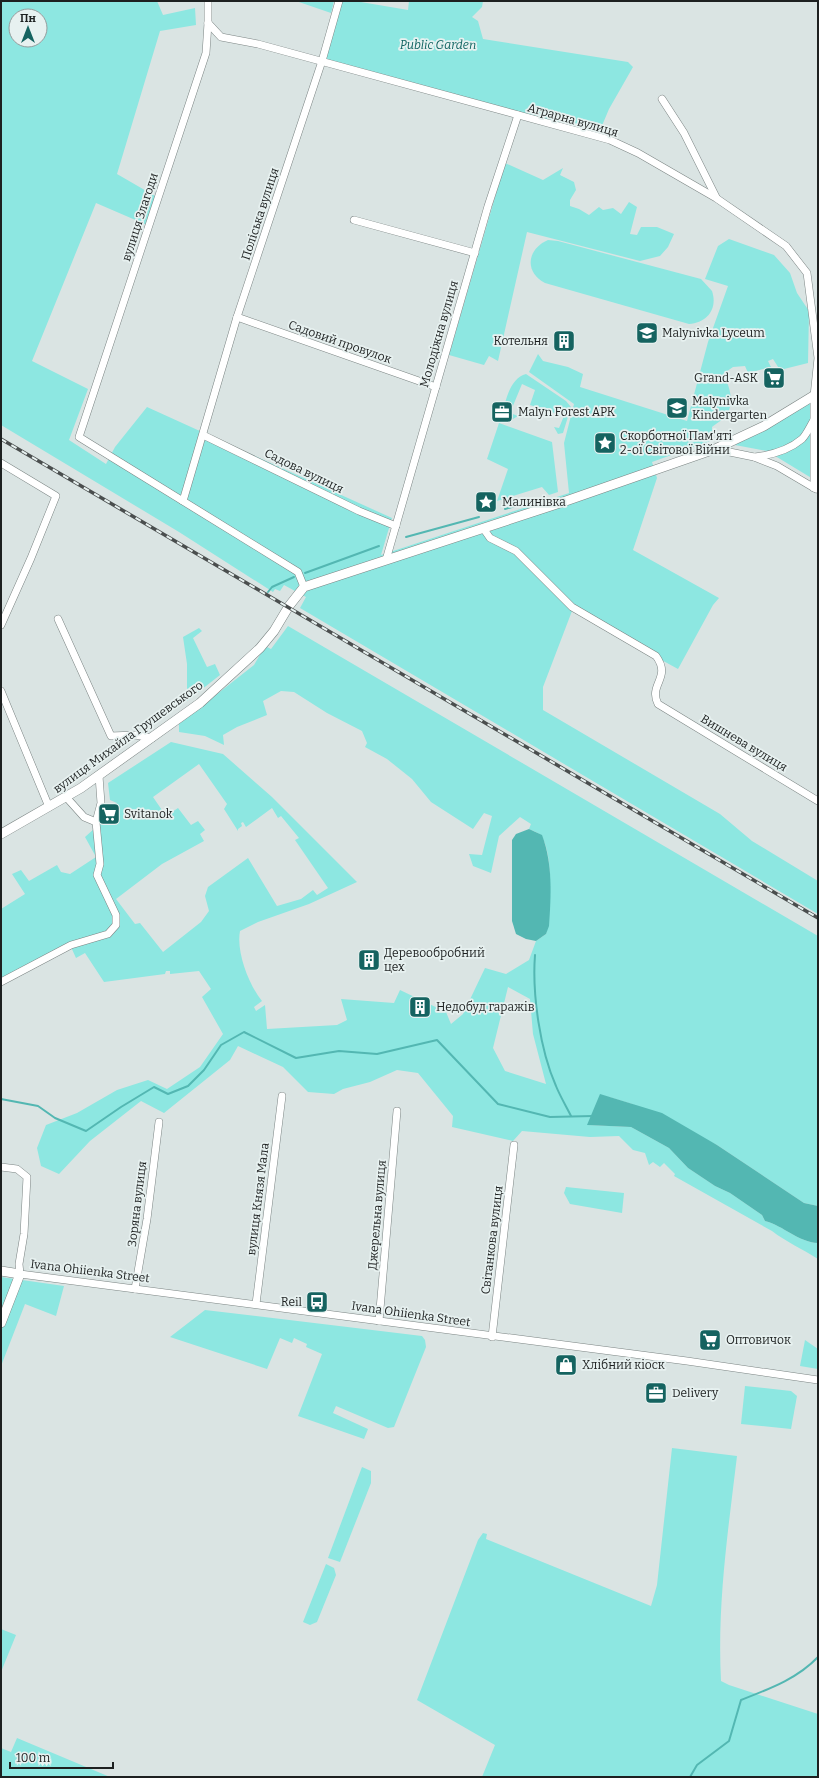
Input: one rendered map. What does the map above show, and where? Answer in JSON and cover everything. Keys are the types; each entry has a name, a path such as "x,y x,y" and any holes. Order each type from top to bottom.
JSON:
{"street":[{"name":"вулиця Злагоди","path":"183,501 79,438 206,53 208,1"},
{"name":"Поліська вулиця","path":"183,501 237,317 322,61 339,1"},
{"name":"Аграрна вулиця","path":"208,23 222,37 258,44 610,140 638,153 716,198 786,246 807,273 818,358 814,420 816,489"},
{"path":"662,99 684,134 716,198"},
{"name":"Молодіжна вулиця","path":"386,560 488,206 518,115"},
{"path":"354,220 475,252"},
{"name":"Садовий провулок","path":"237,317 436,387"},
{"path":"183,501 298,572 304,587 565,502 715,449 764,426 816,394"},
{"path":"754,457 768,455 788,448 803,438 814,420"},
{"name":"Садова вулиця","path":"203,435 360,511 396,526"},
{"path":"715,449 754,457 777,466 816,489"},
{"path":"1,463 56,496 31,558 1,625"},
{"name":"Вишнева вулиця","path":"483,528 490,538 516,551 572,607 656,656 662,664 663,672 655,691 658,704 818,801"},
{"name":"вулиця Михайла Грушевського","path":"1,834 67,798 200,703 260,648 274,631 289,606 304,587"},
{"path":"58,619 111,736 135,735 152,738"},
{"path":"1,691 49,807"},
{"path":"1,982 71,946 108,934 116,924 116,915 97,874 100,864 96,822 101,803 99,776"},
{"path":"67,798 84,818 96,822"},
{"name":"вулиця Князя Мала","path":"256,1304 282,1096"},
{"name":"Джерельна вулиця","path":"379,1321 397,1111"},
{"name":"Зоряна вулиця","path":"135,1289 147,1219 159,1122"},
{"name":"Світанкова вулиця","path":"492,1337 514,1145"},
{"path":"1,1167 17,1169 27,1177 20,1274 1,1322"},
{"name":"Ivana Ohiienka Street","path":"1,1271 256,1304 492,1337 687,1361 818,1380"}],"green space":[{"path":"1,1 157,1 163,15 195,8 196,25 160,31 117,174 155,196 147,225 96,203 32,361 88,389 69,440 106,464 115,447 147,407 392,518 381,555 569,493 564,443 574,404 529,372 538,354 543,361 568,367 583,374 580,387 687,421 708,342 728,286 705,279 718,246 729,239 774,255 790,273 797,293 809,311 808,363 780,370 773,359 768,361 771,367 752,372 752,382 745,366 733,367 723,374 729,388 731,404 726,416 712,427 713,440 652,462 657,478 633,550 719,598 713,605 678,669 572,611 543,687 543,710 720,814 752,841 818,881 818,914 300,608 306,597 284,585 280,591 275,589 273,592 179,532 1,425","holes":["604,434 608,437 612,444 612,449 606,451 597,447 599,436"]},
{"path":"296,1 334,1 331,13"},
{"name":"Public Garden","path":"341,1 355,1 408,10 409,1 483,1 482,7 472,17 478,21 483,39 628,62 633,67 609,109 601,128 596,129 521,114 324,59"},
{"path":"505,163 543,180 563,168 560,175 574,182 576,190 570,200 570,206 589,215 599,207 603,210 613,208 621,214 629,202 637,207 630,234 637,235 641,227 657,227 674,234 668,247 660,256 640,261 527,232 498,361 489,356 484,365 449,355"},
{"path":"548,240 558,241 701,279 712,291 713,304 710,314 701,321 689,324 545,283 534,273 531,267 531,261 532,255 536,249"},
{"path":"526,374 566,401 571,407 563,433 558,434 554,427 559,428 564,416 530,405 535,390 522,384 510,413 518,416 513,419 503,415 507,397 512,385 521,376"},
{"path":"818,398 818,482 767,451 735,445"},
{"path":"499,423 552,442 558,492 549,495 542,487 497,501 508,469 487,459"},
{"path":"288,626 818,936 818,1206 804,1203 717,1145 632,1104 609,1097 588,1125 631,1127 669,1148 688,1168 715,1186 730,1193 762,1215 765,1221 772,1223 804,1240 818,1243 818,1259 772,1231 674,1176 675,1174 664,1163 660,1167 653,1162 649,1165 645,1153 633,1150 619,1136 590,1137 522,1131 513,1141 452,1127 453,1116 418,1073 397,1070 370,1082 343,1089 334,1094 308,1092 283,1067 238,1046 230,1060 164,1113 141,1101 90,1141 59,1174 41,1166 37,1148 46,1125 77,1113 117,1090 148,1080 167,1089 200,1067 223,1034 202,997 211,989 199,971 170,974 170,971 166,971 165,974 104,982 85,953 76,958 71,947 1,984 1,909 25,894 12,874 21,870 29,881 57,865 61,872 70,874 96,857 85,837 105,819 102,814 117,803 110,800 108,783 171,742 223,754 272,797 357,882 309,904 258,922 240,931 240,949 245,968 248,977 262,1001 254,1007 256,1011 265,1005 267,1029 337,1025 347,1020 341,999 394,1003 400,990 446,1012 451,1024 463,1014 485,968 506,974 529,960 536,941 546,934 550,898 550,870 546,846 542,837 538,833 529,829 531,824 520,817 499,836 491,873 473,866 469,854 482,855 492,816 484,813 473,829 431,802 412,779 387,759 365,747 367,743 362,731 327,713 294,692 281,691 263,701 267,715 237,727 223,735 224,745 205,736 179,732 179,724 254,665 265,646 271,649","holes":["199,764 227,804 224,809 238,831 238,829 242,826 241,823 243,822 246,827 272,808 278,818 281,816 299,838 295,840 328,888 317,895 313,890 301,899 277,906 248,858 208,887 205,896 209,911 201,922 163,952 140,923 135,924 116,899 162,864 204,841 200,834 205,830 198,821 191,825 178,808 166,816 153,797","508,987 530,999 533,1034 546,1084 505,1071 493,1048"]},
{"path":"199,628 202,631 193,638 207,667 215,664 220,675 187,701 187,664 183,637"},
{"path":"566,1187 624,1193 622,1213 570,1204 564,1193"},
{"path":"1,1277 64,1286 56,1316 25,1304 1,1366"},
{"path":"205,1310 422,1336 425,1340 426,1347 394,1427 388,1428 336,1406 333,1413 368,1429 364,1439 298,1416 322,1354 306,1347 307,1344 294,1338 292,1343 280,1338 267,1369 170,1337"},
{"path":"805,1340 818,1349 818,1369 800,1366"},
{"path":"745,1386 791,1391 797,1396 791,1429 741,1424"},
{"path":"672,1448 737,1456 722,1596 720,1653 721,1681 729,1685 818,1714 818,1777 482,1777 495,1745 417,1700 478,1540 483,1533 487,1534 486,1539 651,1606 657,1585"},
{"path":"362,1467 371,1471 371,1483 340,1562 328,1558"},
{"path":"326,1564 334,1568 336,1575 317,1622 310,1625 303,1622"},
{"path":"1,1629 16,1635 1,1672"},
{"path":"17,1738 110,1777 1,1777 1,1748 11,1752"}],"shaded area":[{"path":"529,829 542,835 546,846 550,869 549,926 546,934 536,941 526,939 516,934 512,921 512,840 516,834"},
{"path":"600,1094 662,1113 717,1145 804,1203 818,1206 818,1243 804,1240 772,1223 765,1221 762,1215 730,1193 715,1186 688,1168 669,1148 631,1127 587,1125"}],"waterway":[{"path":"505,509 538,499"},
{"path":"406,537 479,517"},
{"path":"305,573 379,546"},
{"path":"268,592 272,587 294,577"},
{"path":"535,955 534,970 538,1022 550,1072 559,1094 571,1116"},
{"path":"1,1099 38,1106 55,1118 86,1131 154,1087 168,1094 188,1086 204,1070 221,1045 244,1032 296,1058 339,1051 377,1054 437,1040 498,1104 550,1117 593,1116"},
{"path":"690,1777 697,1765 729,1741 741,1700 782,1683 810,1665 818,1657"}],"railway":[{"path":"1,439 818,918"}],"place":[{"name":"Malynivka Lyceum","path":"647,333"},
{"name":"Котельня","path":"564,341"},
{"name":"Grand-ASK","path":"774,378"},
{"name":"Malynivka Kindergarten","path":"677,408"},
{"name":"Malyn Forest APK","path":"502,412"},
{"name":"Скорботної Пам'яті 2-ої Світової Війни","path":"605,443"},
{"name":"Малинівка","path":"486,502"},
{"name":"Svitanok","path":"109,814"},
{"name":"Деревообробний цех","path":"369,960"},
{"name":"Недобуд гаражів","path":"420,1007"},
{"name":"Reil","path":"317,1302"},
{"name":"Оптовичок","path":"710,1340"},
{"name":"Хлібний кіоск","path":"566,1365"},
{"name":"Delivery","path":"656,1393"}]}
